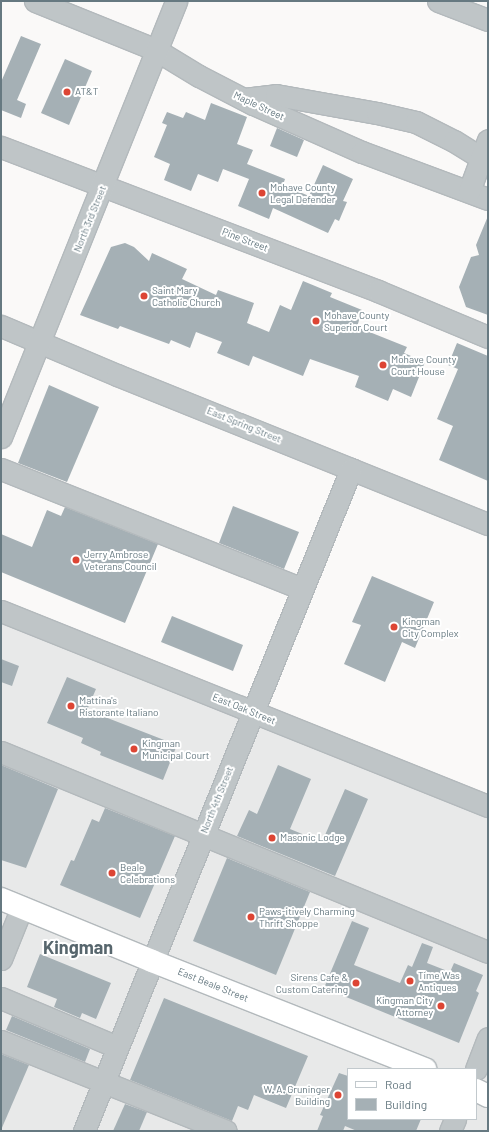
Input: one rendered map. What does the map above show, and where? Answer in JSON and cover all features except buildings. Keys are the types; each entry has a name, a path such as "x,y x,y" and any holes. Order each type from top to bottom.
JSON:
{"main road":[{"name":"East Beale Street","path":"1,899 152,961 422,1068"},
{"path":"477,1090 488,1096"}],"street":[{"name":"Maple Street","path":"35,1 156,50 199,76 244,99 362,152 488,199"},
{"name":"North 3rd Street","path":"1,437 104,185 176,1"},
{"path":"438,1 488,20"},
{"path":"244,99 276,95 377,113 416,122 454,141 484,149 469,191"},
{"name":"Pine Street","path":"1,146 378,291 488,337"},
{"name":"East Spring Street","path":"1,326 488,524"},
{"path":"1,469 302,589"},
{"name":"North 4th Street","path":"84,1131 351,469"},
{"name":"East Oak Street","path":"1,611 488,806"},
{"path":"1,752 488,952"},
{"path":"1,959 22,907"},
{"path":"1,998 117,1047"},
{"path":"476,1068 488,1038"},
{"path":"1,1041 226,1131"},
{"path":"450,1131 455,1120"}],"shaded area":[{"path":"1,611 488,806 488,1131 1,1131"}],"place":[{"name":"AT&T","path":"67,92"},
{"name":"Mohave County Legal Defender","path":"262,193"},
{"name":"Saint Mary Catholic Church","path":"144,296"},
{"name":"Mohave County Superior Court","path":"316,321"},
{"name":"Mohave County Court House","path":"383,365"},
{"name":"Jerry Ambrose Veterans Council","path":"76,560"},
{"name":"Kingman City Complex","path":"394,627"},
{"name":"Mattina's Ristorante Italiano","path":"71,706"},
{"name":"Kingman Municipal Court","path":"134,749"},
{"name":"Masonic Lodge","path":"272,838"},
{"name":"Beale Celebrations","path":"112,873"},
{"name":"Paws-itively Charming Thrift Shoppe","path":"251,917"},
{"name":"Time Was Antiques","path":"410,981"},
{"name":"Sirens Cafe & Custom Catering","path":"356,983"},
{"name":"Kingman City Attorney","path":"441,1006"},
{"name":"W. A. Gruninger Building","path":"338,1095"}],"district":[{"name":"Kingman","path":"78,947"}]}
